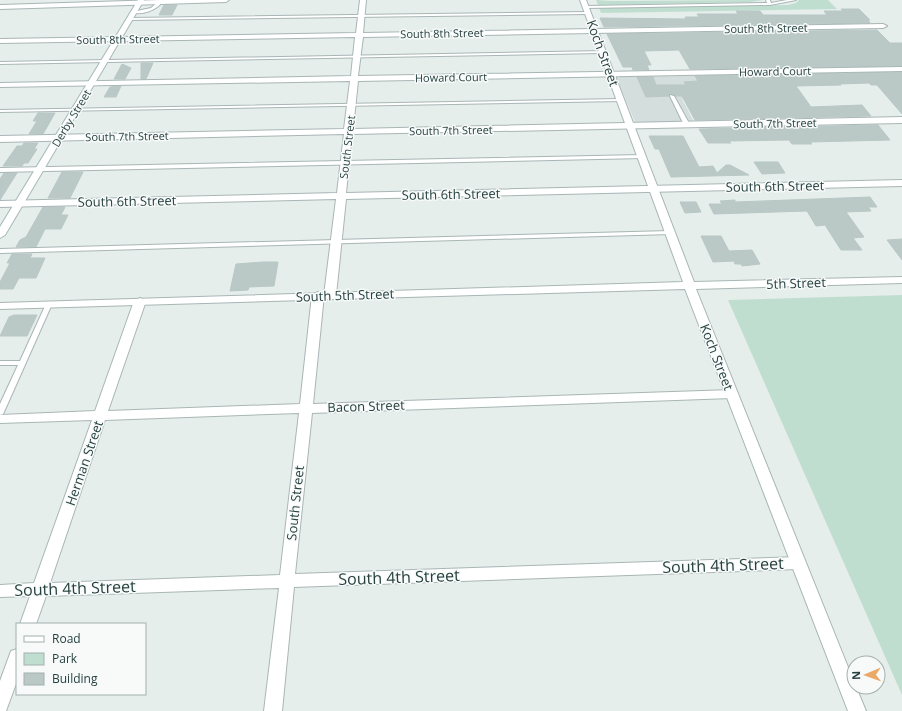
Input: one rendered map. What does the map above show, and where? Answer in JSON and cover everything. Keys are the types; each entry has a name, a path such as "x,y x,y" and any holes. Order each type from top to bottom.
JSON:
{"street":[{"path":"0,7 141,1 226,0"},
{"name":"South Street","path":"273,711 306,408 324,295 336,243 364,0"},
{"name":"Derby Street","path":"0,235 141,1"},
{"name":"Koch Street","path":"586,7 690,287 857,711"},
{"name":"South 8th Street","path":"0,41 883,26"},
{"name":"Howard Court","path":"0,85 902,69"},
{"name":"South 7th Street","path":"0,139 902,120"},
{"name":"South 6th Street","path":"0,204 902,183"},
{"name":"5th Street","path":"690,287 902,280"},
{"name":"South 5th Street","path":"0,306 324,295 690,287"},
{"name":"Herman Street","path":"28,623 140,302"},
{"name":"Bacon Street","path":"0,419 732,394"},
{"name":"South 4th Street","path":"0,590 798,563"},
{"path":"0,706 16,659"}],"lane":[{"path":"132,16 362,15 794,0"},
{"path":"132,16 149,11 158,6 161,1"},
{"path":"0,63 602,52"},
{"path":"672,96 687,125"},
{"path":"0,111 620,100"},
{"path":"0,170 642,158"},
{"path":"0,251 670,233"},
{"path":"0,412 49,304"},
{"path":"0,363 22,363"}],"shaded area":[{"path":"714,75 728,98 682,99 694,122 636,124 616,77"}],"green space":[{"path":"596,0 763,0 751,2 598,5"},
{"path":"799,0 828,0 837,9 601,13 599,8 788,5 796,3"},
{"path":"902,295 902,695 886,659 886,655 884,655 728,300"}],"building":[{"path":"164,5 177,5 172,15 159,15"},
{"path":"841,9 859,9 870,20 868,20 870,23 604,27 600,18 686,19 685,17 699,17 697,14 738,14 736,11 760,11 763,15 827,15 824,11 843,11"},
{"path":"877,30 890,43 902,43 902,66 690,69 679,50 644,51 651,65 647,65 649,70 633,70 632,67 623,67 607,34"},
{"path":"141,63 153,63 146,79 141,79"},
{"path":"122,64 131,68 125,79 114,79"},
{"path":"902,72 902,114 877,85 871,85 869,83 796,86 811,107 862,105 871,116 695,120 682,96 670,94 669,96 646,97 637,77 653,77 656,85 686,85 684,82 698,81 695,76"},
{"path":"121,86 116,97 104,97 110,87"},
{"path":"38,113 55,113 43,134 29,134 37,121 33,121"},
{"path":"878,125 890,140 810,142 812,144 792,144 789,140 729,141 731,143 708,143 699,129"},
{"path":"649,136 683,136 699,167 713,166 717,173 726,165 730,165 749,175 671,177 659,149 655,149"},
{"path":"24,143 38,143 34,149 37,149 28,163 24,163 22,166 3,166 17,146 22,146"},
{"path":"754,162 778,162 785,173 762,174"},
{"path":"62,172 83,172 70,198 48,198"},
{"path":"4,173 17,173 0,200 0,179"},
{"path":"870,197 877,207 868,207 871,211 846,212 864,237 853,238 862,250 841,250 825,225 816,226 807,211 714,214 709,204 722,204 720,201 735,200 735,202"},
{"path":"680,202 696,202 701,212 685,213"},
{"path":"43,207 65,207 61,215 68,215 61,229 45,229 36,247 16,247 20,240 26,237"},
{"path":"701,236 721,236 729,251 752,250 760,264 742,266 741,264 735,264 734,261 713,262"},
{"path":"902,239 902,260 887,240"},
{"path":"12,254 32,254 30,258 45,258 36,278 19,278 13,289 0,289 0,282 10,263 7,263"},
{"path":"278,262 274,286 249,287 248,290 230,291 236,264"},
{"path":"14,315 37,315 27,336 0,336 9,317"}]}
